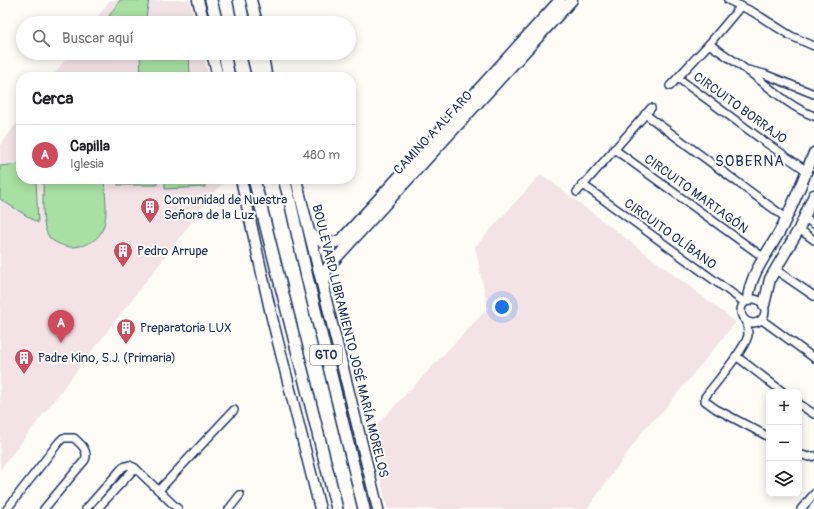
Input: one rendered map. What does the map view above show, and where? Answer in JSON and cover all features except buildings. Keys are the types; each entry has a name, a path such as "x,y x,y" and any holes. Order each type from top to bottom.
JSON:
{"main road":[{"path":"211,0 215,16"},
{"path":"239,0 242,16"},
{"path":"225,60 228,72"},
{"path":"254,60 257,72"},
{"path":"264,60 265,72"},
{"path":"252,184 260,203"},
{"name":"GTO","path":"255,184 337,509"},
{"name":"GTO","path":"287,184 307,277 364,509"}],"street":[{"path":"198,0 202,16"},
{"path":"251,0 255,16"},
{"name":"CAMINO A ALFARO","path":"324,288 328,267 451,126 527,42 560,0"},
{"name":"CAMINO A ALFARO","path":"527,42 572,0"},
{"path":"728,0 754,12 791,36 814,46"},
{"name":"CIRCUITO BORRAJO","path":"670,86 709,44 741,6"},
{"path":"709,44 746,70 795,108 814,116"},
{"path":"214,60 217,72"},
{"path":"265,60 269,72"},
{"path":"746,70 764,74 814,94"},
{"name":"CIRCUITO BORRAJO","path":"678,78 806,171"},
{"path":"577,192 582,184 651,108"},
{"path":"645,114 786,218"},
{"name":"CAMINO A ALFARO","path":"311,235 317,240 324,242 337,242 342,239 451,126"},
{"name":"CIRCUITO MARTAGÓN","path":"614,149 763,257"},
{"path":"814,153 786,218 763,257 746,301 741,309 740,313 747,322 755,324 762,320 765,313 764,305 770,280 797,233 814,195"},
{"path":"243,184 271,314 320,509"},
{"name":"BOULEVARD LIBRAMIENTO JOSÉ MARÍA MORELOS","path":"297,184 378,509"},
{"name":"CIRCUITO OLÍBANO","path":"582,184 746,301"},
{"path":"804,218 814,224"},
{"path":"781,228 814,240"},
{"path":"776,270 814,296"},
{"path":"746,301 757,300 764,305"},
{"path":"762,320 814,358"},
{"path":"747,322 748,335 746,340 736,356 705,397 705,401 716,409 766,435"},
{"path":"736,356 779,389"},
{"path":"802,406 814,414"},
{"path":"159,490 234,410"},
{"path":"7,509 59,442 63,438 74,438 86,452 87,456 46,506 54,509"},
{"path":"802,455 808,457 814,456"},
{"path":"86,509 123,467 129,465 135,468 178,509"},
{"path":"98,509 135,468"},
{"path":"229,509 240,494"},
{"path":"801,509 814,494"}],"shaded area":[{"path":"110,0 190,0 193,16 98,16"},
{"path":"65,60 205,60 208,72 56,72"},
{"path":"16,124 16,184 221,184 0,470 0,145"},
{"path":"541,174 736,322 662,412 646,427 587,509 388,509 368,434 488,308 475,247"}],"green space":[{"path":"120,0 149,0 146,16 109,16"},
{"path":"140,60 189,60 190,72 141,72"},
{"path":"16,164 16,184 36,184 38,223 0,199 0,166"},
{"path":"43,184 104,184 106,201 105,222 102,231 96,239 87,244 71,247 64,246 51,239 46,232 44,225"},
{"path":"118,184 157,184 157,185"},
{"path":"165,184 205,184 205,187 165,189"}],"place":[{"name":"Comunidad de Nuestra Señora de la Luz","path":"150,224"},
{"name":"Pedro Arrupe","path":"123,268"},
{"name":"Capilla","path":"61,343"},
{"name":"Preparatoria LUX","path":"126,345"},
{"name":"Padre Kino, S.J. (Primaria)","path":"24,375"}],"district":[{"name":"SOBERNA","path":"750,161"}]}
